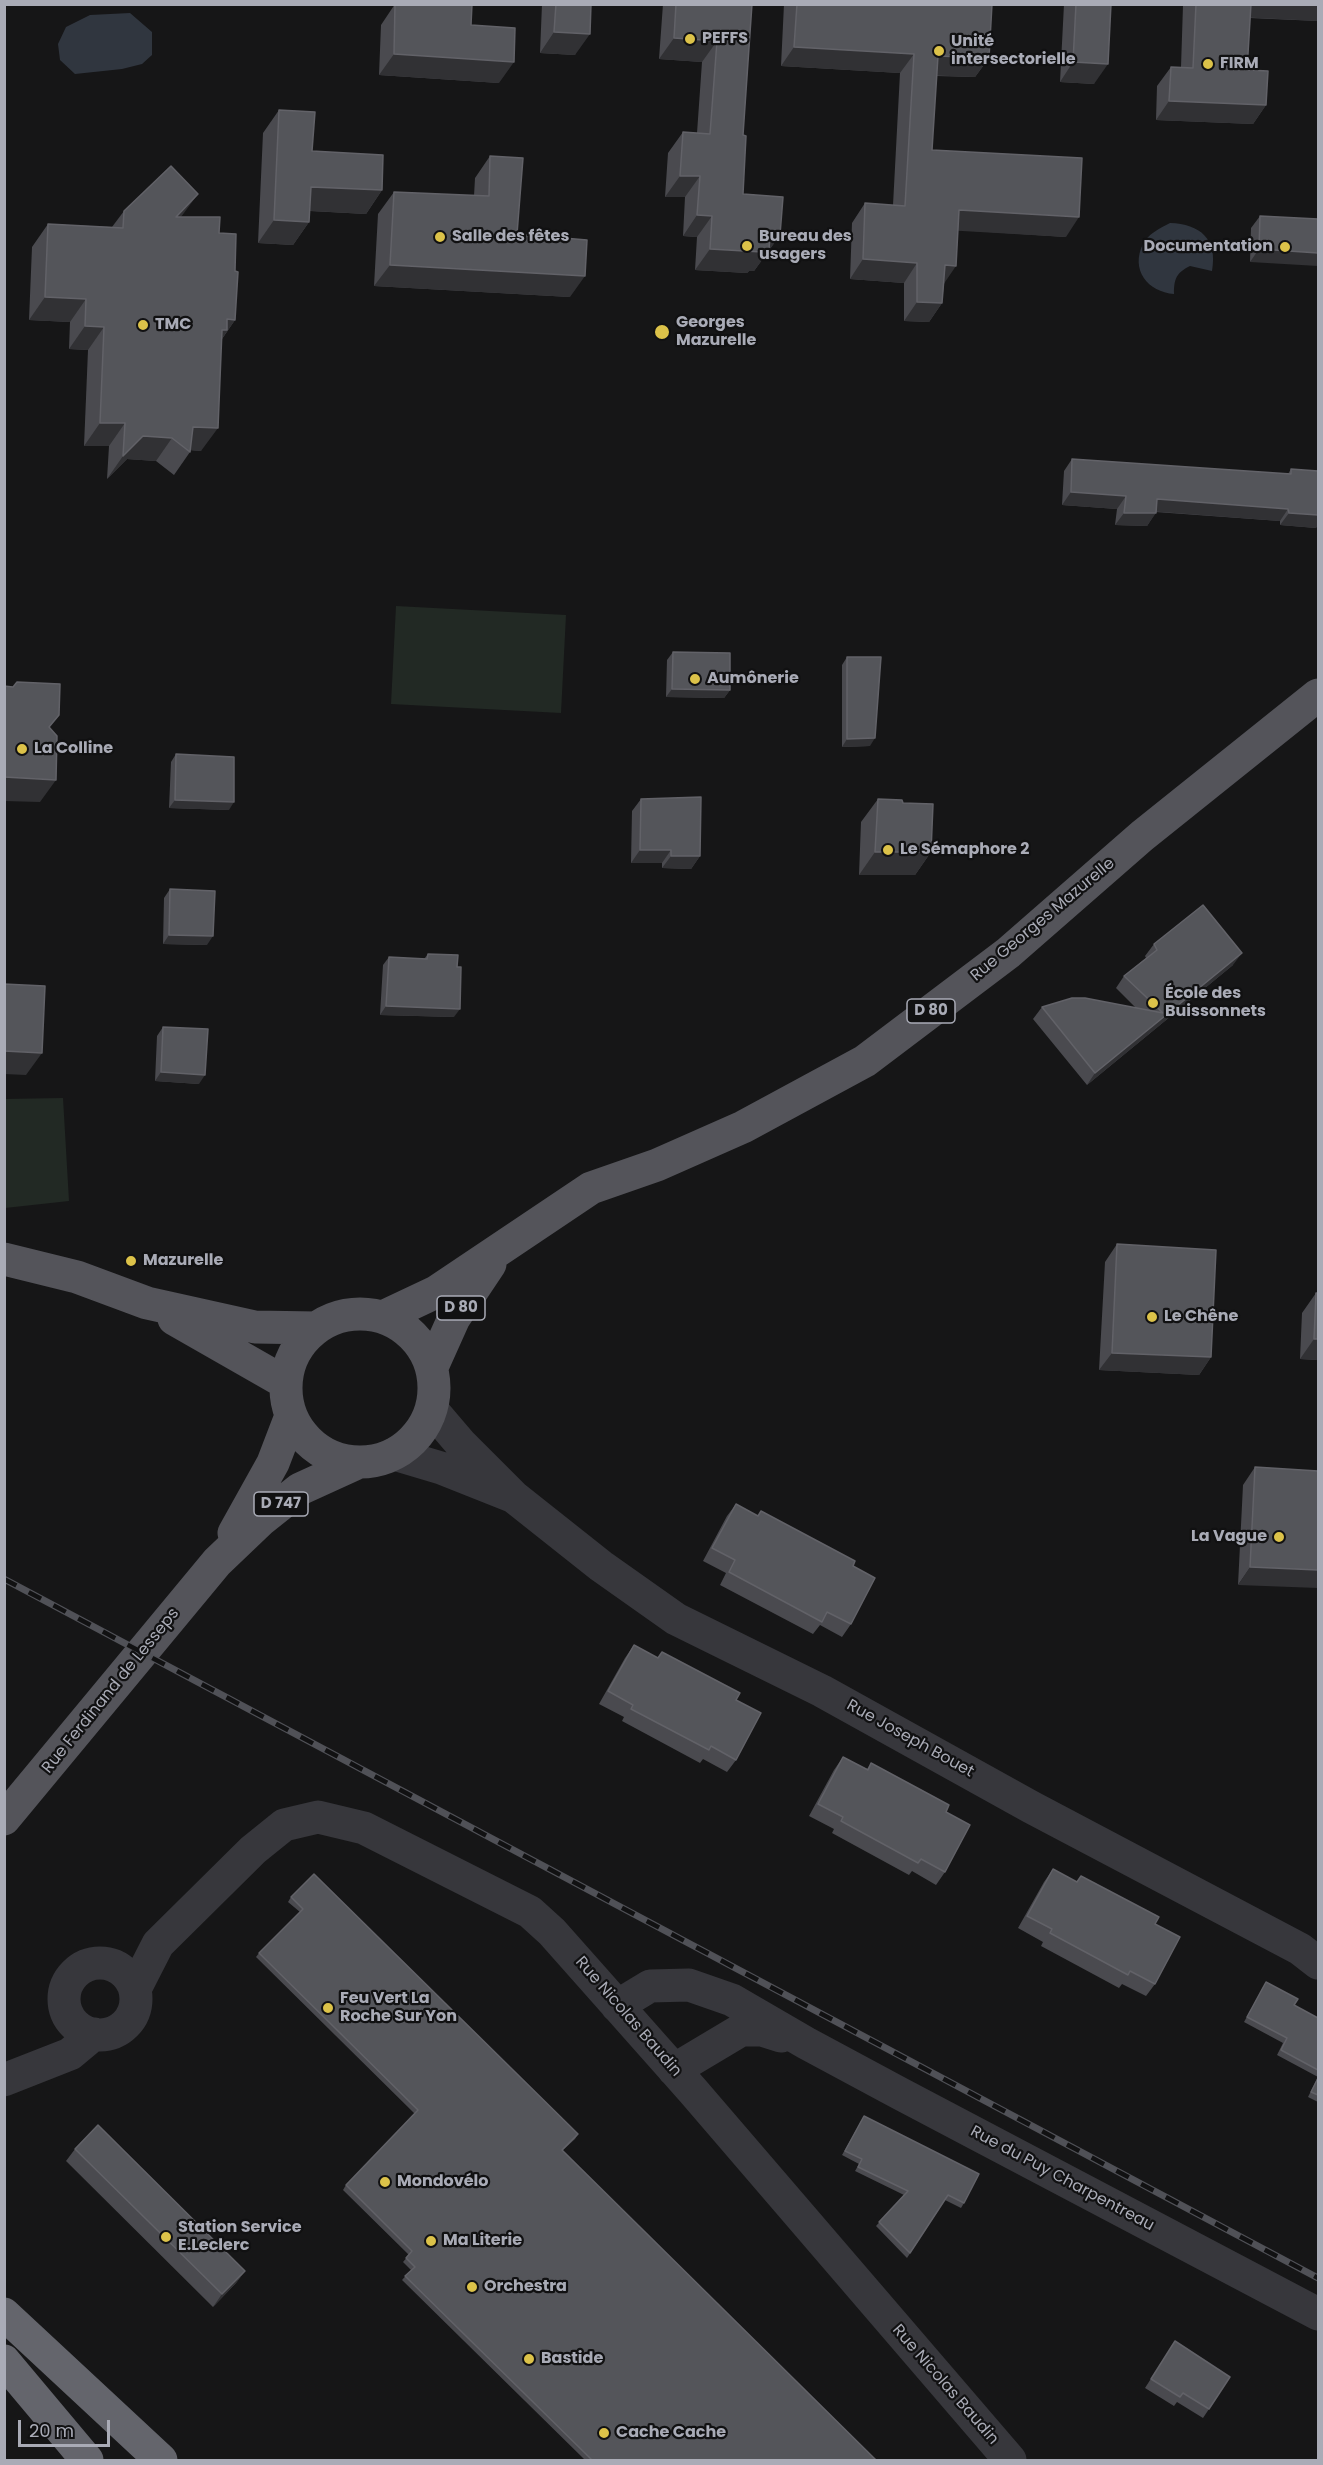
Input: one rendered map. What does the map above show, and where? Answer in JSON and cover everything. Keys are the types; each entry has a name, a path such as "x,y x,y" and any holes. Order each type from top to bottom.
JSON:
{"highway":[{"path":"4,2314 161,2460"},
{"path":"4,2361 87,2460"},
{"path":"4,2391 69,2460"}],"main road":[{"name":"Rue Georges Mazurelle","path":"383,1317 436,1292 591,1188 657,1165 743,1127 865,1061 1008,953 1142,836 1318,695"},
{"name":"Rue Georges Mazurelle","path":"432,1367 454,1318 497,1253"},
{"path":"4,1259 77,1277 147,1303 255,1327 316,1328"},
{"path":"147,1303 286,1383"},
{"path":"360,1313 383,1317 405,1328 422,1345 432,1367 435,1388 432,1410 423,1428 410,1443 394,1454 376,1461 357,1463 336,1459 318,1449 302,1435 291,1416 286,1383 290,1362 301,1343 316,1328 337,1317 360,1313"},
{"name":"Rue Ferdinand de Lesseps","path":"217,1562 273,1464 291,1416"},
{"name":"Rue Ferdinand de Lesseps","path":"4,1819 217,1562 261,1520 300,1489 357,1463"}],"street":[{"name":"Rue Joseph Bouet","path":"432,1410 461,1444 513,1497 601,1566 676,1619 822,1691 1031,1807 1300,1949 1318,1963"},
{"name":"Rue Joseph Bouet","path":"394,1454 441,1468 513,1497"},
{"name":"Rue Nicolas Baudin","path":"135,1989 158,1944 253,1850 284,1825 318,1817 364,1827 530,1912 552,1932 674,2070 1010,2460"},
{"name":"Rue Nicolas Baudin","path":"112,1965 158,1944"},
{"path":"35,2069 66,2010 66,1988 71,1978 89,1965 100,1963 112,1965 122,1970 135,1989 136,2003 127,2023 119,2030 109,2034 94,2034 77,2026 66,2010"},
{"name":"Rue du Puy Charpentreau","path":"617,2006 650,1986 689,1985 732,2000 806,2043 1318,2314"},
{"name":"Rue du Puy Charpentreau","path":"674,2070 741,2030 762,2030 806,2043"},
{"path":"4,2080 70,2054 94,2034"}],"shaded area":[{"path":"130,13 152,32 152,55 142,64 122,69 75,74 60,60 58,44 66,27 90,15"},
{"path":"1170,223 1190,226 1204,235 1212,250 1213,260 1212,271 1190,266 1182,271 1175,280 1174,294 1156,289 1149,284 1140,271 1139,262 1145,240"},
{"path":"396,606 566,615 561,713 391,704"},
{"path":"63,1098 69,1201 5,1208 5,1099"}],"building":[{"path":"395,4 472,4 471,25 515,28 514,62 394,54"},
{"path":"556,4 591,4 590,34 554,32"},
{"path":"676,4 752,4 743,135 746,136 743,194 783,197 780,235 770,234 769,250 762,250 762,252 710,249 712,216 697,215 700,176 680,176 683,132 710,134 717,41 674,38"},
{"path":"797,4 992,4 989,58 938,56 932,150 1082,158 1079,217 959,210 956,266 945,265 942,303 917,302 917,263 863,259 865,203 905,206 914,54 794,47"},
{"path":"1076,4 1111,4 1108,64 1073,62"},
{"path":"1196,4 1251,4 1247,70 1268,71 1266,105 1169,101 1171,67 1193,68"},
{"path":"279,110 315,112 312,151 383,155 382,190 311,187 309,222 274,220"},
{"path":"490,156 523,158 517,234 587,240 585,276 390,265 394,192 489,196"},
{"name":"TMC","path":"171,166 198,194 176,217 220,217 219,233 236,234 235,271 238,272 235,320 227,319 227,330 222,330 218,428 193,427 190,452 172,438 143,436 123,456 125,423 100,423 104,327 85,326 86,299 45,297 48,224 123,228 124,211"},
{"path":"1260,216 1318,219 1318,253 1259,249"},
{"path":"1072,459 1291,474 1291,469 1318,471 1318,515 1289,513 1288,509 1157,499 1156,513 1124,513 1126,496 1071,492"},
{"name":"Aumônerie","path":"673,652 730,653 730,690 672,689"},
{"path":"847,657 881,657 875,738 847,739"},
{"path":"17,682 60,684 59,715 49,727 57,736 56,780 4,777 4,686 13,687"},
{"path":"176,754 234,757 234,802 175,800"},
{"path":"701,797 700,856 671,856 671,850 640,850 641,799"},
{"path":"878,799 933,804 931,852 875,852"},
{"path":"170,889 215,891 213,936 169,935"},
{"name":"École des Buissonnets","path":"1203,905 1242,953 1095,1073 1042,1007 1072,998 1085,998 1163,1013 1124,976 1157,950 1154,944"},
{"path":"428,954 458,955 457,967 461,967 460,1009 386,1006 389,957 427,959"},
{"path":"4,984 45,986 42,1053 4,1051"},
{"path":"163,1027 208,1029 205,1075 161,1072"},
{"name":"Le Chêne","path":"1117,1244 1216,1250 1211,1357 1112,1353"},
{"path":"1316,1293 1318,1293 1318,1339 1314,1339"},
{"name":"La Vague","path":"1255,1467 1318,1471 1318,1570 1250,1567"},
{"path":"736,1504 758,1516 761,1511 855,1561 853,1566 875,1578 851,1624 827,1612 822,1622 729,1572 735,1560 712,1548"},
{"path":"634,1645 658,1658 662,1652 740,1693 736,1700 761,1713 736,1760 711,1746 709,1750 631,1709 633,1705 608,1691"},
{"path":"843,1757 868,1770 871,1763 949,1805 946,1812 970,1825 945,1872 921,1859 918,1863 841,1821 843,1817 818,1804"},
{"path":"1053,1869 1077,1882 1081,1876 1159,1917 1155,1924 1180,1937 1155,1984 1130,1971 1128,1975 1050,1933 1052,1929 1027,1916"},
{"path":"314,1874 578,2134 562,2150 876,2460 592,2460 405,2276 415,2267 406,2258 412,2251 346,2185 418,2110 259,1953 303,1909 291,1897"},
{"path":"1266,1982 1298,1999 1294,2005 1318,2018 1318,2070 1281,2050 1287,2038 1247,2017"},
{"path":"1318,2078 1318,2095 1311,2092"},
{"path":"864,2116 979,2174 964,2203 948,2195 910,2253 879,2222 908,2191 858,2167 862,2159 845,2151"},
{"path":"98,2125 245,2271 222,2294 75,2149"},
{"path":"1175,2341 1230,2377 1209,2409 1183,2393 1180,2397 1151,2379"}],"railway":[{"path":"4,1579 1318,2278"}],"place":[{"name":"PEFFS","path":"690,39"},
{"name":"Unité intersectorielle","path":"939,51"},
{"name":"FIRM","path":"1208,64"},
{"name":"Salle des fêtes","path":"440,237"},
{"name":"Bureau des usagers","path":"747,246"},
{"name":"Documentation","path":"1285,247"},
{"name":"TMC","path":"143,325"},
{"name":"Georges Mazurelle","path":"662,332"},
{"name":"Aumônerie","path":"695,679"},
{"name":"La Colline","path":"22,749"},
{"name":"Le Sémaphore 2","path":"888,850"},
{"name":"École des Buissonnets","path":"1153,1003"},
{"name":"Mazurelle","path":"131,1261"},
{"name":"Le Chêne","path":"1152,1317"},
{"name":"La Vague","path":"1279,1537"},
{"name":"Feu Vert La Roche Sur Yon","path":"328,2008"},
{"name":"Mondovélo","path":"385,2182"},
{"name":"Station Service E.Leclerc","path":"166,2237"},
{"name":"Ma Literie","path":"431,2241"},
{"name":"Orchestra","path":"472,2287"},
{"name":"Bastide","path":"529,2359"},
{"name":"Cache Cache","path":"604,2433"}]}
